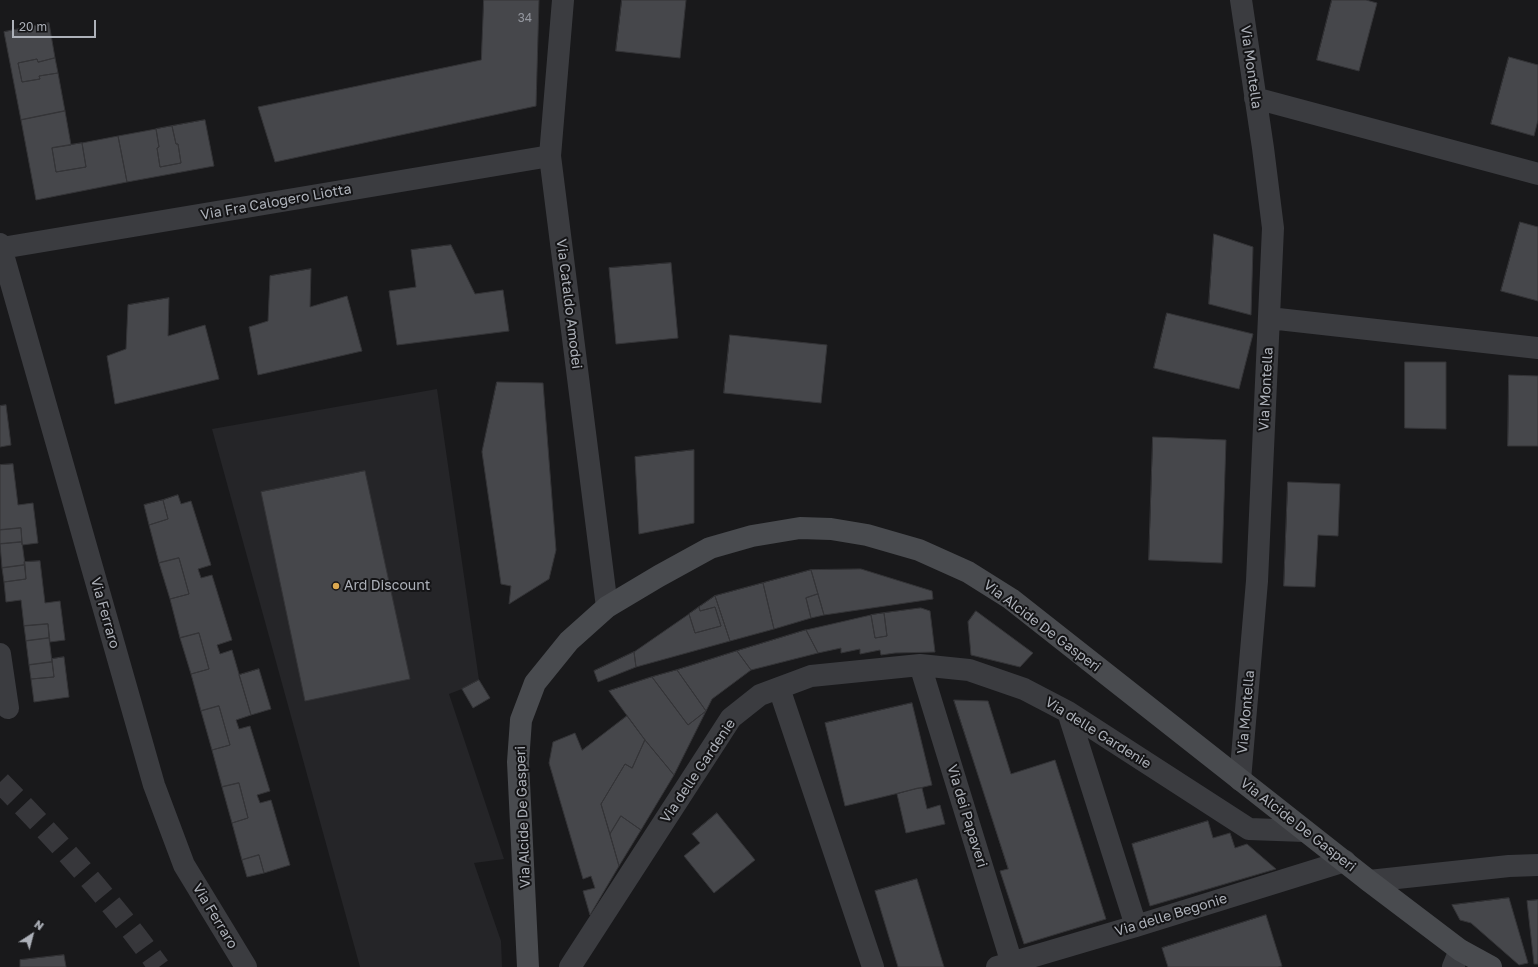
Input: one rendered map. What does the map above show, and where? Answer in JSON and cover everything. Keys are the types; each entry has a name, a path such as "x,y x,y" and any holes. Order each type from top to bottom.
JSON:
{"street":[{"name":"Via Cataldo Amodei","path":"563,0 550,156 607,607"},
{"name":"Via Montella","path":"1240,780 1257,581 1273,228 1263,148 1241,0"},
{"path":"1255,98 1538,174"},
{"name":"Via Fra Calogero Liotta","path":"1,246 550,156"},
{"name":"Via Ferraro","path":"1,246 4,272 154,784 184,865 246,967"},
{"path":"1269,318 1538,348"},
{"name":"Via Alcide De Gasperi","path":"528,967 518,762 521,720 535,683 570,641 607,607 659,576 710,548 752,536 800,528 831,529 867,535 919,550 968,572 1011,599 1345,861 1456,959 1491,967"},
{"path":"0,654 8,708"},
{"name":"Via delle Gardenie","path":"570,967 731,718 760,695 811,676 920,665 969,670 1024,689 1068,712 1249,829 1305,831"},
{"name":"Via dei Papaveri","path":"920,665 1007,966"},
{"path":"779,688 873,967"},
{"path":"1068,712 1136,926"},
{"name":"Via delle Begonie","path":"1007,966 1345,861"},
{"path":"1369,881 1509,866 1538,865"}],"shaded area":[{"path":"437,389 479,680 449,694 504,859 474,863 501,941 502,967 360,967 212,429"}],"building":[{"path":"484,0 539,0 536,106 275,162 258,107 481,60"},
{"path":"622,0 686,0 680,58 616,51"},
{"path":"1332,0 1366,0 1377,3 1359,71 1317,60"},
{"path":"49,23 55,58 38,62 37,59 18,63 22,82 40,79 39,76 58,73 65,111 21,120 4,32"},
{"path":"1509,57 1538,65 1538,120 1534,136 1491,124"},
{"path":"55,58 58,73 39,76 40,79 22,82 18,63 37,59 38,62"},
{"path":"65,111 71,145 52,148 56,172 86,167 82,143 118,136 127,182 36,200 21,120"},
{"path":"205,120 214,166 127,182 118,136 156,129 160,167 181,163 178,144 176,144 172,126"},
{"path":"172,126 176,144 178,144 181,163 160,167 156,129"},
{"path":"82,143 86,167 56,172 52,148"},
{"path":"1520,222 1538,227 1538,301 1501,291"},
{"path":"1214,234 1253,247 1251,315 1209,304"},
{"path":"451,245 475,294 503,290 509,331 397,345 389,291 416,287 411,250"},
{"path":"671,263 678,338 616,344 609,268"},
{"path":"311,269 310,307 347,296 362,351 258,375 249,327 268,321 270,276"},
{"path":"169,298 168,336 205,325 219,379 115,404 107,356 126,349 128,305"},
{"path":"1167,313 1253,334 1239,389 1154,368"},
{"path":"730,335 827,345 821,403 724,393"},
{"path":"1405,362 1446,362 1446,429 1405,428"},
{"path":"1509,375 1538,376 1538,446 1508,446"},
{"path":"497,382 543,383 556,550 549,579 509,604 511,586 501,584 482,452"},
{"path":"6,405 11,445 0,447 0,406"},
{"path":"1153,437 1226,440 1222,563 1149,560"},
{"path":"694,450 694,523 639,534 635,457"},
{"path":"13,464 18,505 33,503 38,543 22,545 21,528 0,530 0,465"},
{"name":"Ard Discount","path":"365,471 410,679 305,701 261,492"},
{"path":"1288,482 1340,484 1338,536 1318,535 1315,587 1284,586"},
{"path":"178,495 181,504 191,501 211,565 198,569 201,578 212,575 232,640 217,645 220,654 232,650 251,715 236,720 239,729 250,726 270,791 257,795 260,803 271,800 290,865 264,873 259,855 242,860 232,823 248,818 239,783 222,787 212,750 230,745 219,706 201,711 191,674 209,669 199,633 180,638 170,599 189,594 179,558 159,563 149,525 168,519 163,500"},
{"path":"163,500 168,519 149,525 144,505"},
{"path":"21,528 22,542 0,544 0,530"},
{"path":"22,542 25,565 2,568 0,544"},
{"path":"179,558 189,594 170,599 159,563"},
{"path":"40,561 45,603 60,601 65,640 50,642 48,624 24,626 21,600 6,602 4,582 26,579 24,562"},
{"path":"25,565 26,579 4,582 2,568"},
{"path":"861,569 932,591 933,599 824,615 811,570"},
{"path":"811,570 818,594 806,598 811,618 774,629 763,583"},
{"path":"763,583 774,629 730,641 715,596"},
{"path":"818,594 824,615 811,618 806,598"},
{"path":"715,596 730,641 636,667 634,652 689,614 695,633 721,626 715,607 700,611 699,607"},
{"path":"699,607 700,611 715,607 721,626 695,633 689,614"},
{"path":"921,608 930,611 935,652 895,653 881,655 880,650 860,654 860,649 841,653 841,648 818,653 806,630 871,615 875,638 887,636 884,613"},
{"path":"976,611 1033,653 1020,667 971,655 968,622"},
{"path":"884,613 887,636 875,638 871,615"},
{"path":"48,624 49,638 26,641 24,626"},
{"path":"806,630 818,653 751,670 737,651"},
{"path":"199,633 209,669 191,674 180,638"},
{"path":"49,638 52,662 29,665 26,641"},
{"path":"737,651 751,670 712,699 706,711 677,670"},
{"path":"634,652 636,667 598,682 594,671"},
{"path":"64,657 69,697 34,702 31,679 54,677 52,659"},
{"path":"52,662 54,677 31,679 29,665"},
{"path":"259,669 271,709 251,715 239,675"},
{"path":"677,670 706,711 688,725 652,677"},
{"path":"652,677 688,725 706,711 674,775 645,740 609,691"},
{"path":"479,680 490,698 473,708 462,689"},
{"path":"954,700 988,701 1011,774 1055,760 1106,919 1024,944 1000,871 1008,869"},
{"path":"912,703 932,785 845,806 825,723"},
{"path":"219,706 230,745 212,750 201,711"},
{"path":"627,716 645,740 632,768 625,764 601,804 619,866 590,915 583,891 595,888 591,876 583,879 549,763 553,742 575,733 582,750"},
{"path":"645,740 674,775 641,830 621,816 610,834 601,804 625,764 632,768"},
{"path":"239,783 248,818 232,823 222,787"},
{"path":"922,788 927,809 940,805 945,824 906,833 897,794"},
{"path":"717,813 755,860 714,893 684,856 700,843 692,834"},
{"path":"621,816 641,830 619,866 610,834"},
{"path":"1208,821 1213,838 1230,833 1235,848 1247,844 1276,869 1150,906 1132,844"},
{"path":"259,855 264,873 247,877 242,860"},
{"path":"917,879 944,967 898,967 875,891"},
{"path":"1509,898 1528,963 1519,965 1471,923 1460,920 1452,905"},
{"path":"1538,900 1538,964 1534,964 1527,901"},
{"path":"1266,915 1282,966 1168,967 1162,948"},
{"path":"64,955 66,967 20,967 20,960"}],"tunnel":[{"path":"0,782 42,826 103,895 159,967"}],"place":[{"name":"Ard Discount","path":"336,586"}]}
